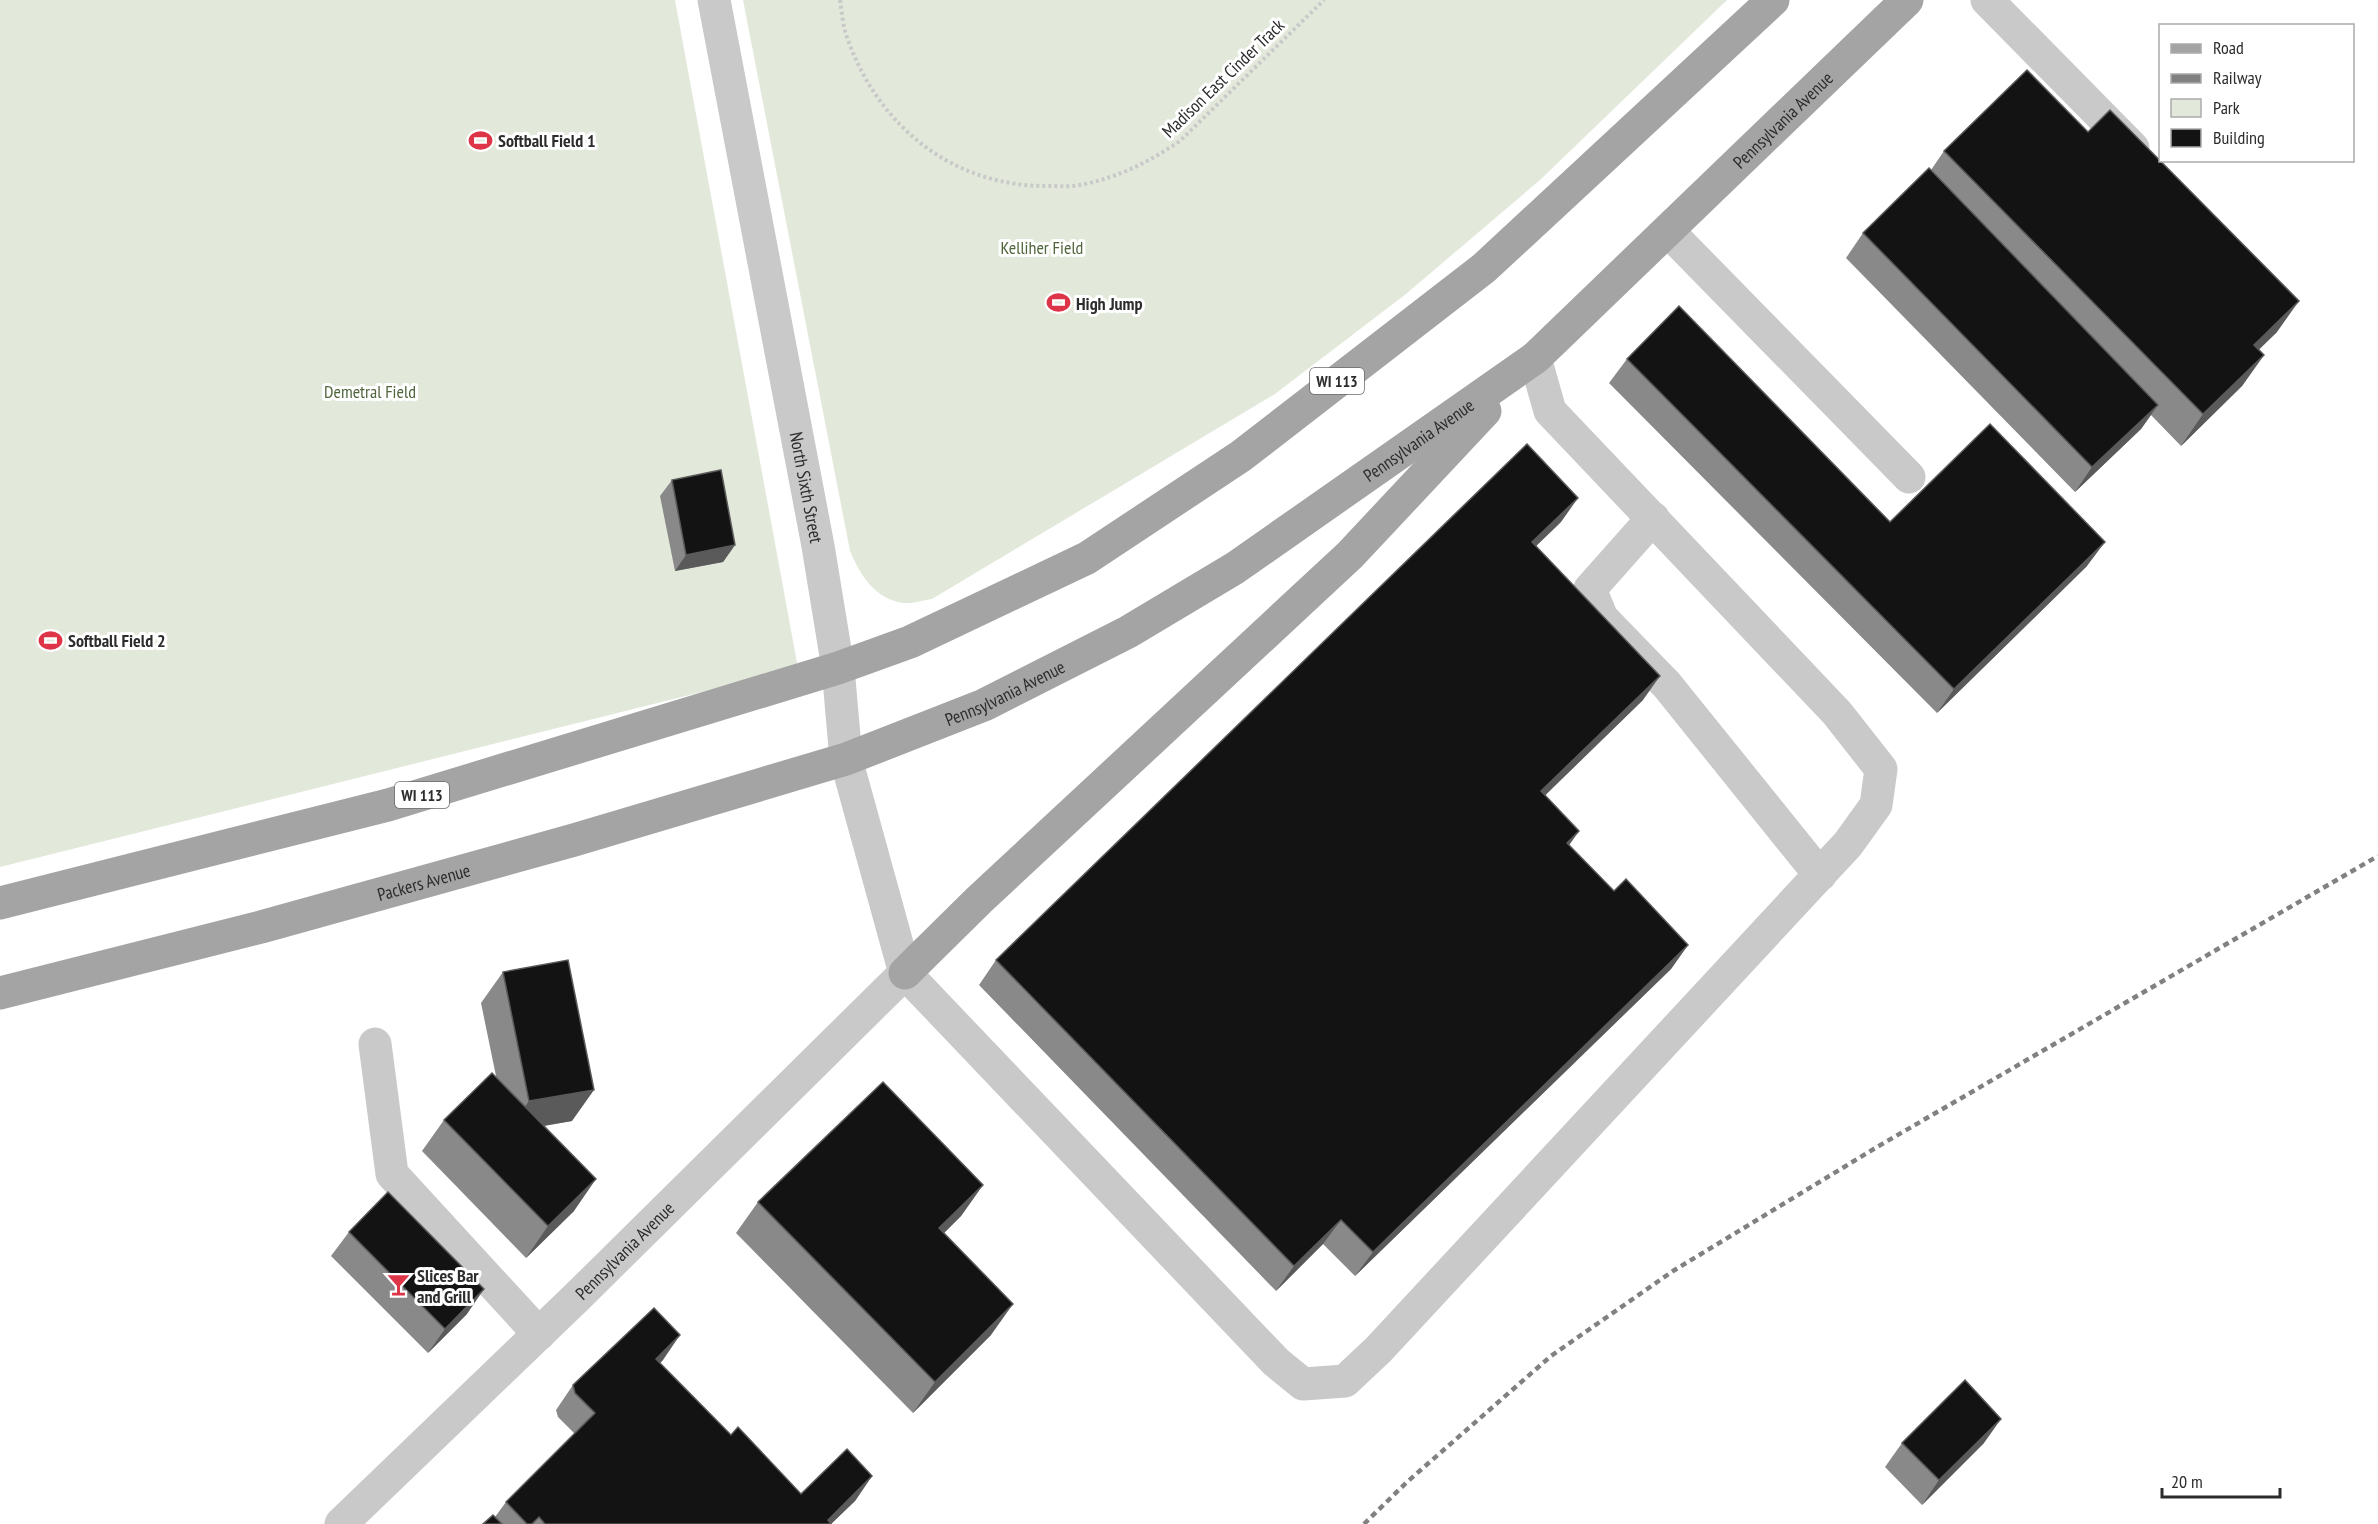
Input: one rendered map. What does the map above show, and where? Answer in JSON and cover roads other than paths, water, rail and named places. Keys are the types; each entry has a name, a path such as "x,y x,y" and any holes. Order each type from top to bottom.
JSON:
{"main road":[{"name":"WI 113","path":"0,903 388,805 838,668 910,642 1087,558 1241,456 1484,268 1773,0"},
{"name":"Pennsylvania Avenue","path":"846,759 984,705 1128,632 1234,568 1535,358 1907,0"},
{"path":"905,973 987,892 1350,555 1535,358"},
{"name":"Packers Avenue","path":"0,993 261,927 574,840 846,759"}],"street":[{"name":"North Sixth Street","path":"714,0 819,546 838,668 846,759 905,973"},
{"path":"1987,0 2155,170"},
{"path":"1668,231 1909,477"},
{"path":"905,973 1276,1362 1303,1384 1345,1381 1378,1350 1820,875 1848,844 1876,805 1881,768 1838,713 1550,411 1535,358"},
{"path":"1653,518 1590,589 1602,618 1667,685 1820,875"},
{"name":"Pennsylvania Avenue","path":"341,1524 539,1334 905,973"},
{"path":"375,1044 392,1174 539,1334"}],"railway":[{"path":"1364,1524 1407,1482 1551,1356 1673,1271 1877,1147 2378,856"}],"place":[{"name":"Softball Field 1","path":"480,140"},
{"name":"High Jump","path":"1058,303"},
{"name":"Softball Field 2","path":"50,640"},
{"name":"Slices Bar and Grill","path":"399,1285"}],"park label":[{"name":"Kelliher Field","path":"1042,247"},
{"name":"Demetral Field","path":"370,391"}]}
